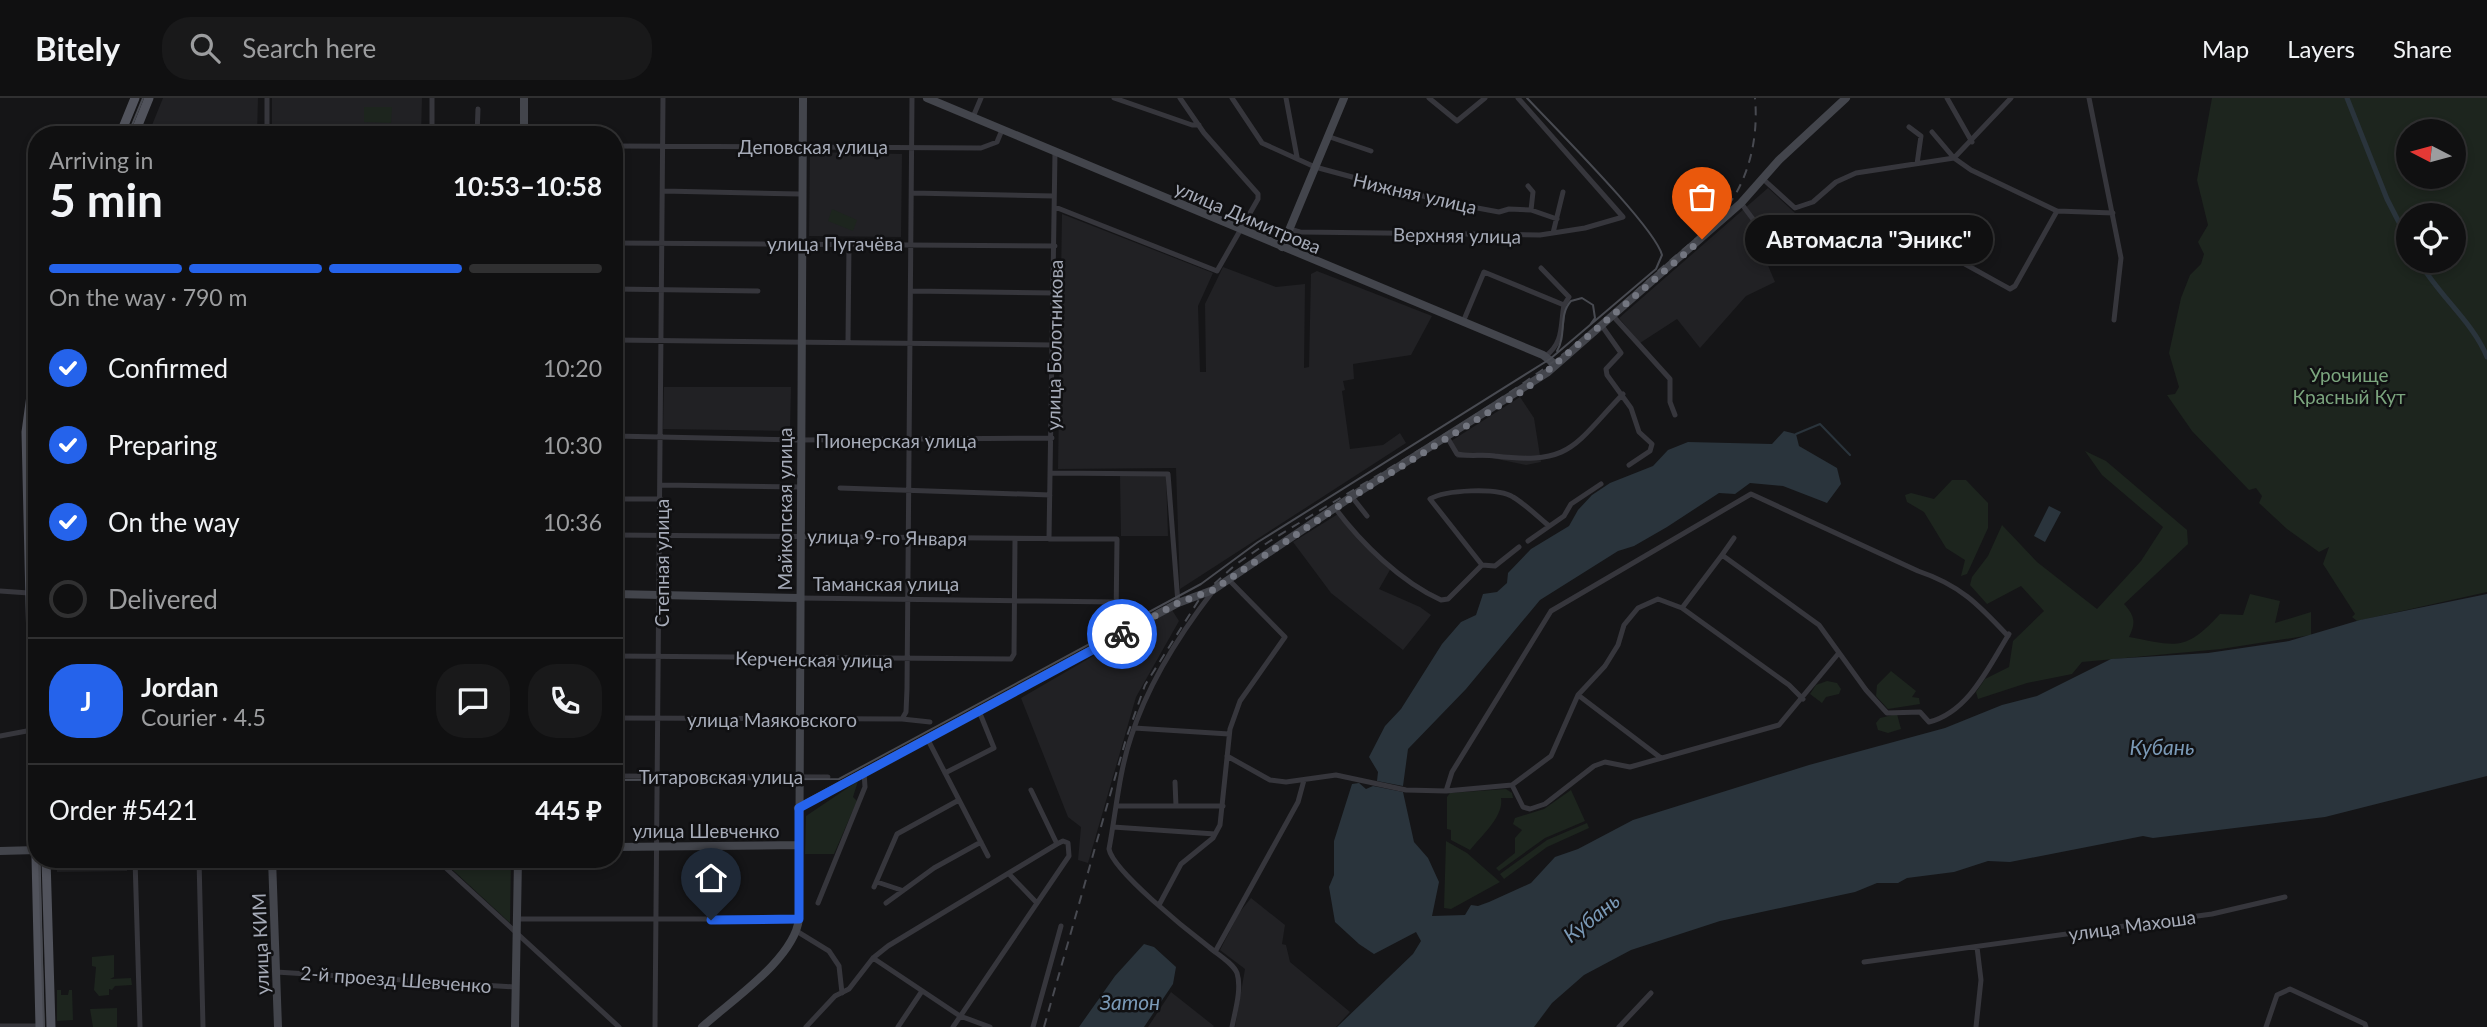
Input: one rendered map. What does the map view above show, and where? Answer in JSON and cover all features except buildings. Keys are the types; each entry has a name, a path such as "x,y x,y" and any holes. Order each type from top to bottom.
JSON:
{"main road":[{"path":"124,126 135,98"},
{"path":"138,126 149,98"},
{"path":"28,417 28,478"},
{"path":"36,868 40,1026"},
{"path":"46,868 51,1027"}],"street":[{"path":"267,98 267,126"},
{"path":"432,98 432,126"},
{"path":"523,98 524,126"},
{"name":"Степная улица","path":"656,1027 659,920 663,98"},
{"name":"Майкопская улица","path":"798,932 800,194 803,98"},
{"path":"902,719 906,712 912,98"},
{"name":"улица Димитрова","path":"927,98 1240,231 1546,356 1556,365"},
{"path":"973,117 981,98"},
{"path":"1114,98 1192,125 1199,125"},
{"path":"1055,207 1217,271 1258,194 1199,125 1180,98"},
{"name":"Нижняя улица","path":"1232,98 1262,143 1315,167 1445,202 1499,212 1531,209 1557,219"},
{"path":"1286,98 1297,157"},
{"path":"1282,247 1344,98"},
{"path":"1429,98 1457,121 1485,98"},
{"name":"Верхняя улица","path":"1289,229 1300,232 1372,234 1553,233 1623,216 1518,98"},
{"path":"799,808 1178,603 1213,590 1352,497 1526,389 1741,203 1846,98"},
{"path":"1947,98 1972,142"},
{"path":"1763,179 1795,208 1813,202 1836,182 1856,173 1954,158 2011,98"},
{"path":"2089,98 2121,258 2114,320"},
{"path":"477,126 478,109"},
{"path":"1909,127 1921,136 1917,164"},
{"name":"Деповская улица","path":"623,146 989,147 997,142 1002,130"},
{"path":"1932,132 1954,158 1971,170 2057,212 2113,213"},
{"path":"1327,136 1371,151"},
{"name":"улица Болотникова","path":"1049,539 1055,152"},
{"path":"1528,186 1533,192 1531,209"},
{"path":"663,191 800,194"},
{"path":"1553,233 1563,192"},
{"path":"912,193 1054,196"},
{"path":"1741,203 1770,242 1784,248 1807,248 1846,230 1878,226 1935,249 2010,289 2015,286 2057,212"},
{"name":"улица Пугачёва","path":"623,243 1055,246"},
{"path":"848,341 849,243"},
{"path":"1541,268 1569,297 1564,305 1558,346 1546,356"},
{"path":"1463,322 1484,272 1564,305"},
{"path":"623,289 758,291"},
{"path":"912,290 1054,293"},
{"path":"1613,316 1670,379 1670,402 1675,415"},
{"path":"1602,326 1621,350 1621,354 1606,369 1606,375 1623,394 1639,432 1652,444 1650,451 1641,454 1629,465"},
{"path":"623,341 801,340 1054,345"},
{"path":"1447,437 1457,454 1466,457 1480,454 1529,460 1559,455 1571,447 1623,394"},
{"name":"Пионерская улица","path":"623,436 800,440 1052,438"},
{"path":"1051,473 1168,474 1178,603"},
{"path":"1528,541 1564,516 1571,504 1601,484"},
{"path":"661,485 799,487"},
{"path":"841,488 1050,495"},
{"path":"1519,547 1495,566 1482,565 1430,499 1438,494 1465,491 1506,494 1548,525"},
{"path":"1446,791 1452,772 1552,611 1751,494 1964,591 2008,635 1968,699 1941,719 1930,722 1920,712 1887,713 1838,654 1819,625 1722,555"},
{"path":"1352,497 1367,516"},
{"path":"623,499 661,499"},
{"path":"1335,508 1346,522 1408,581 1441,600 1448,599 1482,565"},
{"name":"улица 9-го Января","path":"623,535 1118,539 1116,602"},
{"path":"1682,608 1734,538"},
{"path":"1014,600 1015,539"},
{"path":"1159,905 1181,864 1215,834 1220,825 1229,734 1240,701 1285,637 1229,580"},
{"path":"1213,590 1158,671 1134,728 1108,849 1119,867 1159,905 1236,970 1232,1027"},
{"path":"0,591 28,594"},
{"name":"Таманская улица","path":"623,594 1116,602"},
{"path":"1227,756 1270,780 1336,775 1406,790 1446,791 1512,785 1551,756 1578,695 1605,666 1618,645 1624,625 1638,608 1658,599 1682,608 1803,699"},
{"name":"Керченская улица","path":"623,656 906,660 1013,658 1014,600"},
{"path":"1116,602 1116,620"},
{"path":"1512,785 1521,804 1531,809 1545,804 1594,766 1605,762 1630,767 1720,744 1779,725 1838,654"},
{"path":"1578,695 1661,758"},
{"path":"945,773 994,748 979,711"},
{"name":"улица Маяковского","path":"623,718 902,719 930,723"},
{"path":"1134,728 1229,734"},
{"path":"0,736 28,731"},
{"path":"927,738 988,856"},
{"path":"818,904 865,787 864,772"},
{"name":"Титаровская улица","path":"623,776 828,777"},
{"path":"1215,953 1298,802 1304,779"},
{"path":"1175,782 1176,806"},
{"path":"1031,790 1057,844"},
{"path":"901,890 876,885 897,834 960,800"},
{"path":"1118,806 1223,806"},
{"path":"1113,827 1215,834"},
{"path":"810,1026 842,992 849,989 873,958 888,946 1057,844 1063,841 1068,844 1069,856 1035,901 953,1027"},
{"path":"886,903 901,890 981,842"},
{"name":"улица Шевченко","path":"623,847 799,845"},
{"path":"0,851 28,850"},
{"path":"135,868 140,1027"},
{"path":"199,868 203,1027"},
{"name":"улица КИМ","path":"272,868 278,1027"},
{"path":"446,868 619,1027"},
{"path":"515,1027 518,868"},
{"path":"1010,874 1035,901"},
{"name":"улица Махоша","path":"1864,962 2212,914 2285,897"},
{"path":"516,919 799,919"},
{"path":"1033,1027 1060,926"},
{"path":"702,1027 785,952 798,932 829,951 839,965 842,992"},
{"path":"1976,1027 1980,980 1977,947"},
{"path":"873,958 960,1016 990,1027"},
{"name":"2-й проезд Шевченко","path":"276,972 515,987"},
{"path":"2266,1027 2277,995 2285,990 2297,990 2365,1024 2366,1027"},
{"path":"898,1027 922,991"},
{"path":"1619,1027 1651,993"},
{"path":"0,1026 40,1026"}],"shaded area":[{"path":"163,98 258,98 257,126 152,126"},
{"path":"272,98 422,98 421,126 272,126"},
{"path":"810,152 902,154 901,237 809,236"},
{"path":"1768,188 1795,213 1767,263 1775,282 1746,296 1700,348 1677,319 1640,343 1619,318"},
{"path":"1062,214 1213,273 1198,306 1200,372 1206,372 1205,304 1223,267 1276,287 1305,284 1304,368 1309,367 1311,274 1317,271 1432,316 1411,355 1353,364 1354,379 1343,381 1350,449 1383,445 1400,433 1406,443 1180,589 1176,468 1058,469"},
{"path":"664,387 791,387 790,431 663,429"},
{"path":"1520,397 1534,418 1541,462 1526,465 1492,458 1457,458 1448,443"},
{"path":"1120,476 1166,476 1168,536 1121,536"},
{"path":"1338,514 1391,568 1379,589 1420,607 1431,615 1403,650 1331,593 1293,542"},
{"path":"1172,610 1179,621 1136,697 1088,863 1078,860 1081,827 1068,817 1021,698"},
{"path":"57,868 127,868 127,871 57,872"},
{"path":"1251,898 1285,925 1282,944 1286,945 1290,962 1350,1012 1336,1027 1235,1027 1245,969 1220,950 1239,913"},
{"path":"1171,992 1214,1026 1148,1027"}],"green space":[{"name":"Урочище Красный Кут","path":"2212,98 2487,98 2487,592 2357,621 2352,617 2355,614 2323,564 2329,547 2319,552 2287,529 2259,503 2262,496 2256,488 2249,490 2192,431 2167,395 2175,394 2179,387 2169,353 2181,298 2190,275 2201,264 2204,254 2198,242 2208,225 2197,180"},
{"path":"364,107 392,107 391,123 364,122"},
{"path":"832,209 857,220 853,231 828,221"},
{"path":"2085,451 2106,461 2187,530 2188,544 2124,604 2133,620 2129,637 2170,644 2188,640 2198,635 2220,614 2243,615 2250,594 2280,601 2275,623 2311,612 2311,635 2221,649 2082,662 2072,674 2027,683 1978,699 1976,692 1985,679 2009,667 2013,641 2044,611 2021,586 1987,604 1970,585 1972,577 1988,556 2002,525 2037,562 2097,609 2141,561 2163,527 2102,475"},
{"path":"1952,480 1966,480 1988,503 1988,528 1967,574 1961,576 1965,560 1946,548 1924,512 1907,502 1905,495 1911,493 1934,499"},
{"path":"1891,671 1916,691 1912,697 1919,698 1920,704 1888,709 1876,696 1877,685"},
{"path":"1827,681 1837,683 1841,689 1839,694 1826,697 1822,703 1810,694 1816,685"},
{"path":"1897,714 1901,729 1888,733 1878,730 1876,723 1880,718"},
{"path":"858,781 853,797 857,801 834,854 805,854 806,816"},
{"path":"1506,789 1512,793 1513,798 1501,798 1496,818 1470,850 1451,840 1451,830 1447,829 1447,797 1450,793"},
{"path":"1571,790 1585,821 1545,838 1499,871 1496,868 1515,853 1515,838 1522,830 1513,824 1515,818 1544,809"},
{"path":"1587,823 1589,828 1547,847 1504,879 1500,874 1547,840"},
{"path":"1446,841 1467,853 1500,882 1451,909 1444,908"},
{"path":"451,868 511,868 510,923"},
{"path":"114,955 114,977 110,979 131,978 132,985 115,986 112,990 109,989 109,995 99,996 94,990 96,967 92,966 92,957"},
{"path":"57,990 61,990 61,995 68,995 69,990 72,990 73,1020 57,1021"},
{"path":"117,1008 117,1027 93,1027 90,1009"}],"water":[{"path":"1784,431 1796,434 1799,446 1837,468 1841,484 1827,503 1783,486 1750,483 1735,494 1719,493 1634,546 1618,551 1540,600 1466,689 1408,749 1403,786 1377,781 1378,772 1369,757 1385,726 1401,709 1442,644 1461,622 1476,615 1483,594 1497,592 1507,583 1508,573 1531,549 1569,526 1578,510 1592,495 1610,483 1653,466 1668,450 1688,442 1772,444"},
{"path":"2049,506 2061,512 2045,542 2034,536"},
{"name":"Кубань","path":"2487,594 2487,776 2325,817 2153,838 2143,836 2010,862 1988,861 1954,872 1907,878 1898,883 1877,883 1855,892 1720,921 1631,950 1584,975 1552,1003 1534,1027 1337,1027 1413,954 1421,941 1416,932 1374,954 1335,922 1329,887 1334,875 1334,841 1352,784 1359,783 1366,789 1373,786 1403,792 1414,842 1428,858 1439,882 1432,916 1465,915 1471,905 1478,906 1489,902 1531,883 1555,857 1578,849 1633,820 1809,765 1945,728 2002,705 2037,696 2111,659 2208,653 2289,641 2360,620"},
{"name":"Затон","path":"1144,944 1154,947 1176,967 1173,984 1144,1027 1079,1027 1115,976"}],"waterway":[{"path":"2347,98 2396,217"},
{"path":"2427,273 2473,332 2487,357"},
{"path":"1796,434 1820,424 1850,455"}],"tram line":[{"path":"132,126 143,98"},
{"path":"623,780 839,779 1201,584 1258,542 1550,359 1656,269 1662,255 1655,241 1623,200 1527,98"},
{"path":"1557,351 1562,338 1565,312 1571,301 1582,298 1593,305 1595,318 1590,325"},
{"path":"39,868 44,1027"}],"railway":[{"path":"1044,1027 1126,739 1145,685 1202,595 1235,565 1270,541 1437,439 1535,375 1582,339 1698,237 1727,206 1746,172 1756,123 1755,98"}],"way so far":[{"path":"1122,634 1186,599 1213,590 1357,494 1526,389 1702,239"}],"place":[{"name":"Автомасла \"Эникс\"","path":"1702,239"}],"route":[{"path":"711,920 799,919 799,808 1122,634"}]}
